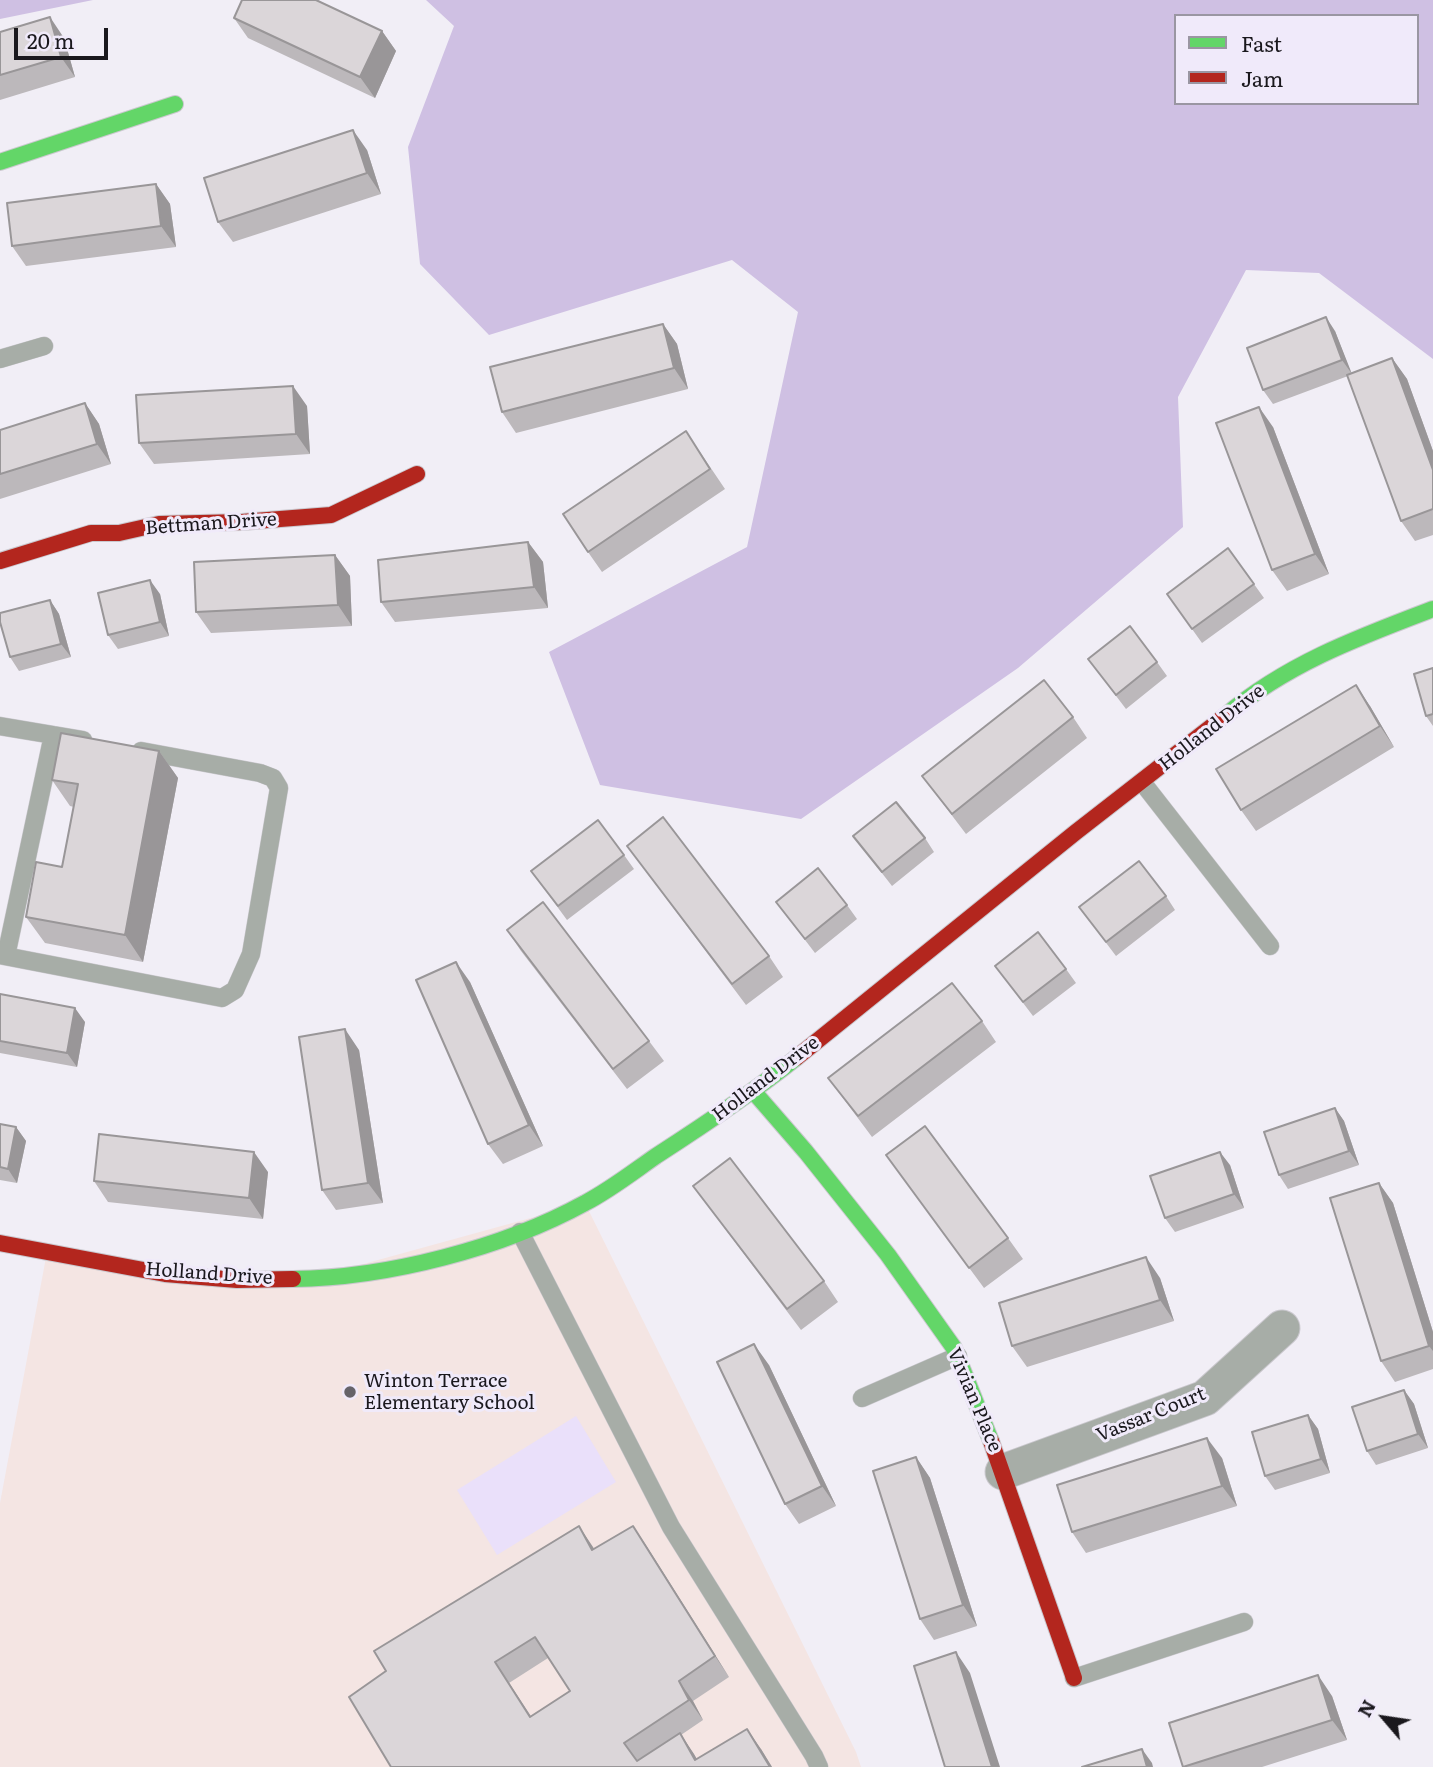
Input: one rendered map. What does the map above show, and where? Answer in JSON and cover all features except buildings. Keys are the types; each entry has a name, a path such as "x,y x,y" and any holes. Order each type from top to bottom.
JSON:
{"street":[{"path":"0,162 175,104"},
{"name":"Bettman Drive","path":"0,561 91,533 119,533 159,524 242,522 331,515 416,474"},
{"name":"Holland Drive","path":"0,1243 165,1274 237,1280 297,1279 390,1269 452,1255 520,1232 586,1203 754,1092 1076,831 1278,678 1341,644 1433,609"},
{"name":"Vivian Place","path":"754,1092 888,1255 954,1348 1003,1472 1074,1678"},
{"name":"Vassar Court","path":"1003,1472 1205,1398 1282,1328"}],"lane":[{"path":"0,359 44,346"},
{"path":"0,726 94,742"},
{"path":"53,735 3,955 222,998 235,990 251,954 279,788 273,778 260,773 121,747"},
{"path":"1142,782 1270,946"},
{"path":"520,1232 671,1527 819,1767"},
{"path":"862,1398 958,1356"},
{"path":"1074,1678 1244,1622"}],"shaded area":[{"path":"0,0 93,0 0,19"},
{"path":"426,0 1433,0 1433,359 1319,273 1246,270 1178,397 1183,527 1018,668 801,819 600,785 549,652 747,547 798,312 732,260 489,335 420,264 408,147 454,26"},
{"name":"Winton Terrace Elementary School","path":"585,1203 856,1752 861,1767 0,1767 0,1503 47,1252 309,1279"},
{"path":"576,1416 616,1482 497,1555 457,1490"}],"traffic: fast":[{"path":"0,162 175,104"},
{"path":"1225,716 1273,681 1298,667 1351,641 1433,609"},
{"path":"293,1279 367,1273 444,1258 518,1234 553,1219 612,1187 745,1097 796,1058"},
{"path":"754,1092 888,1255 954,1348 991,1441"}],"traffic: jam":[{"path":"0,561 91,533 119,533 159,524 242,522 331,515 417,474"},
{"path":"796,1058 1076,832 1225,716"},
{"path":"0,1243 165,1274 237,1280 293,1279"},
{"path":"991,1441 1074,1678"}],"place":[{"name":"Winton Terrace Elementary School","path":"350,1392"}]}
